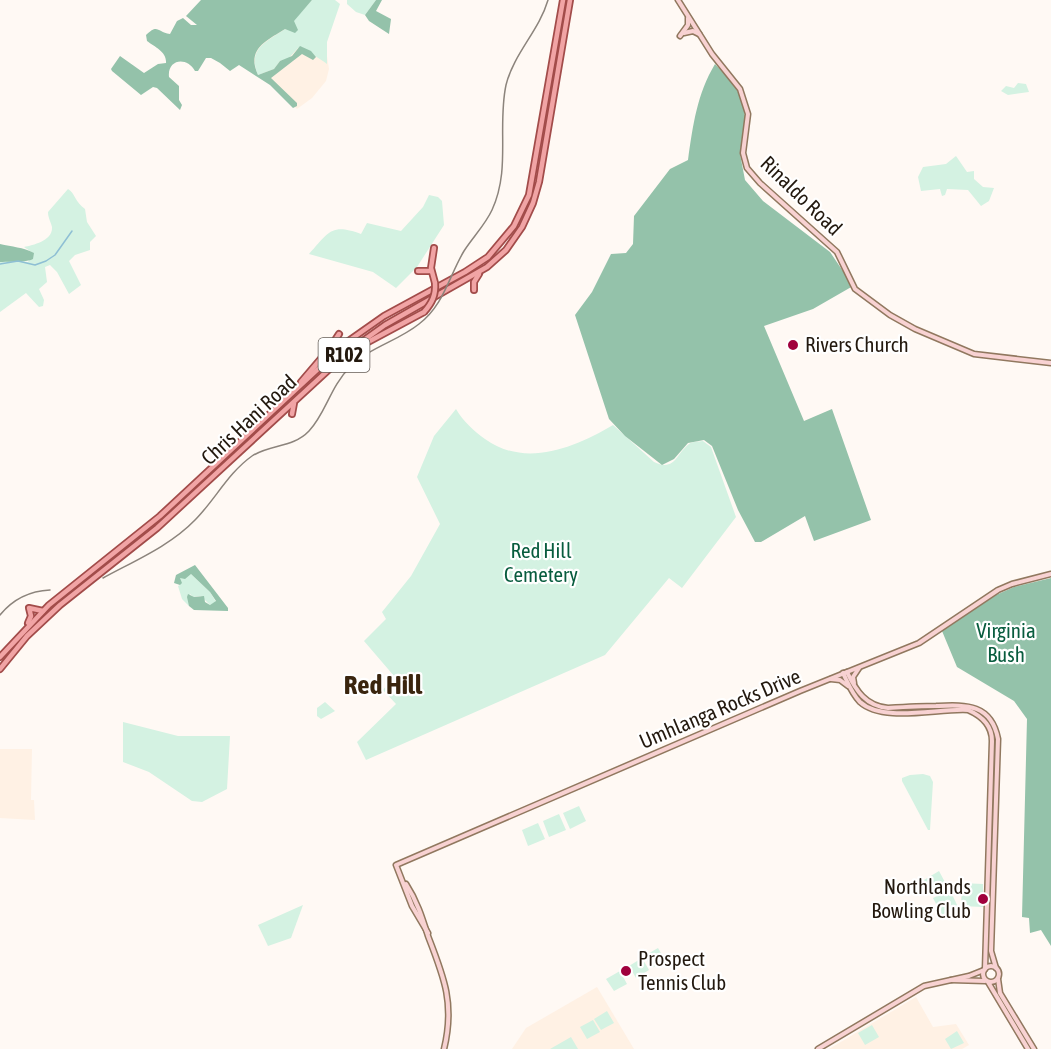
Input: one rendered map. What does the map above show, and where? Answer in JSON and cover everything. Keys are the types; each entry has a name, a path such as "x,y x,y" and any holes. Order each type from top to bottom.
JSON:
{"main road":[{"name":"Chris Hani Road","path":"0,657 43,611 79,579 160,516 298,387 360,333 384,316 482,261 496,249 514,226 524,207 531,185 562,0"},
{"name":"Chris Hani Road","path":"0,669 27,636 60,605 158,528 344,355 385,325 481,272 494,262 513,241 533,203 544,155 570,0"},
{"path":"344,355 424,312 435,293 430,260 434,248"},
{"path":"418,271 425,269 431,271"},
{"path":"474,290 474,282 481,272"},
{"path":"298,387 339,334"},
{"path":"292,414 295,400"},
{"path":"25,628 31,616 29,608 43,611"}],"street":[{"name":"Rinaldo Road","path":"678,0 712,54 740,89 748,114 743,149 747,168 754,177 837,252 855,289 890,315 915,329 975,354 1051,363"},
{"path":"688,16 688,25 682,35 693,31 700,34"},
{"name":"Umhlanga Rocks Drive","path":"403,879 396,866 405,861 924,640 1002,588 1051,574"},
{"path":"854,689 853,677 859,667"},
{"path":"845,673 862,704 881,712 962,707 974,712 988,724 992,735 994,756 990,910 983,977 1028,1049"},
{"path":"830,679 840,680 854,689"},
{"path":"405,861 401,868 403,879 418,904 442,969 448,995 444,1049"},
{"path":"990,910 992,951 999,973 1000,993 1034,1049"},
{"path":"818,1049 924,986 969,976 991,966 996,968"},
{"path":"949,980 994,982 998,979"}],"shaded area":[{"path":"282,20 327,56 329,69 326,81 312,98 297,109 270,83 246,51"},
{"path":"0,749 32,749 31,800 34,800 35,820 0,818"},
{"path":"597,987 634,1049 512,1049 526,1028"},
{"path":"916,997 933,1027 956,1024 969,1045 962,1049 829,1049"}],"green space":[{"path":"201,0 312,0 294,21 298,30 295,33 285,29 271,38 260,47 254,59 258,75 274,69 280,61 292,56 300,46 311,51 316,57 313,60 302,54 271,78 297,103 297,106 293,108 270,85 239,65 230,71 211,58 206,58 198,71 183,62 174,63 171,66 169,77 179,86 179,100 182,105 180,110 157,88 153,87 141,95 112,71 111,69 120,56 144,73 158,64 166,63 163,53 147,41 146,35 155,29 170,34 177,21 183,18 191,25 197,25 186,16"},
{"path":"312,0 335,0 340,4 327,42 327,64 302,47 298,48 287,60 280,61 274,69 258,75 255,59 260,47 285,29 290,30 293,21"},
{"path":"347,0 376,0 365,15 356,12 347,4"},
{"path":"376,0 382,0 376,11 391,19 389,34 369,21 365,15"},
{"path":"715,64 734,84 743,103 745,116 740,154 745,180 763,201 830,252 853,286 813,309 764,326 804,421 832,409 871,520 814,541 805,516 761,542 755,542 738,510 712,446 704,440 688,443 674,459 662,465 625,436 609,419 575,315 592,292 611,254 626,253 633,244 634,216 670,169 688,160 700,98"},
{"path":"1018,83 1026,84 1029,92 1008,95 1001,91 1006,86 1014,88"},
{"path":"956,156 967,172 974,171 974,179 983,187 994,188 989,201 981,206 968,190 947,189 945,195 942,196 940,189 921,191 918,177 923,167 946,164"},
{"path":"68,189 85,209 87,222 96,236 90,242 90,250 75,255 69,261 81,285 69,294 57,272 50,265 45,267 47,282 39,289 44,300 43,306 39,307 26,293 0,312 0,262 17,260 28,262 33,253 24,247 49,236 52,227 48,212"},
{"path":"429,195 438,197 442,201 444,225 417,267 396,288 373,272 309,254 326,235 337,230 343,229 361,234 367,223 401,231 423,207"},
{"path":"0,244 30,251 34,253 33,259 0,262"},
{"name":"Red Hill Cemetery","path":"456,409 469,426 485,439 500,448 516,452 549,452 582,441 613,425 654,462 666,465 671,463 689,444 703,441 711,447 736,517 682,588 669,578 605,655 366,760 357,742 396,704 383,690 394,676 364,641 386,619 382,612 411,576 440,524 417,477 434,436"},
{"path":"195,565 228,611 194,610 189,606 188,594 194,597 204,596 205,602 210,605 216,601 191,574 185,579 180,578 182,583 180,585 174,583 176,575"},
{"path":"191,574 210,592 216,602 210,605 201,596 193,597 190,594 189,606 182,599 178,586 180,578"},
{"name":"Virginia Bush","path":"1051,578 1051,946 1041,930 1030,933 1029,918 1022,917 1027,719 1014,701 957,667 942,631 996,595 1014,587"},
{"path":"325,702 335,711 321,719 317,716 317,708"},
{"path":"123,722 178,736 230,736 227,789 202,802 192,801 149,772 123,762"},
{"path":"910,775 930,776 933,782 930,830 902,781 902,778"},
{"path":"579,806 586,821 570,829 563,813"},
{"path":"559,814 566,830 549,837 543,821"},
{"path":"538,823 545,839 528,846 522,830"},
{"path":"939,871 947,886 932,895 924,880"},
{"path":"962,883 983,884 983,907 961,906"},
{"path":"950,890 958,907 942,915 933,898"},
{"path":"303,905 291,938 268,946 258,925"},
{"path":"658,948 665,960 652,968 644,956"},
{"path":"642,958 649,970 636,978 629,966"},
{"path":"620,971 627,984 614,991 606,979"},
{"path":"607,1011 614,1023 601,1030 594,1019"},
{"path":"593,1020 600,1032 587,1039 580,1027"},
{"path":"872,1025 879,1037 865,1045 858,1033"},
{"path":"957,1031 964,1043 951,1049 945,1039"},
{"path":"571,1037 578,1049 550,1049"}],"waterway":[{"path":"0,264 18,261 35,265 46,261 55,255 72,231"}],"railway":[{"path":"103,578 151,552 185,529 236,470 252,456 303,436 315,424 338,383 350,367 366,354 411,330 434,308 464,251 492,210 498,195 501,179 506,85 548,0"},
{"path":"0,615 10,604 22,597 50,590"}],"place":[{"name":"Rivers Church","path":"793,345"},
{"name":"Northlands Bowling Club","path":"983,899"},
{"name":"Prospect Tennis Club","path":"626,971"}],"district":[{"name":"Red Hill","path":"383,685"}]}
